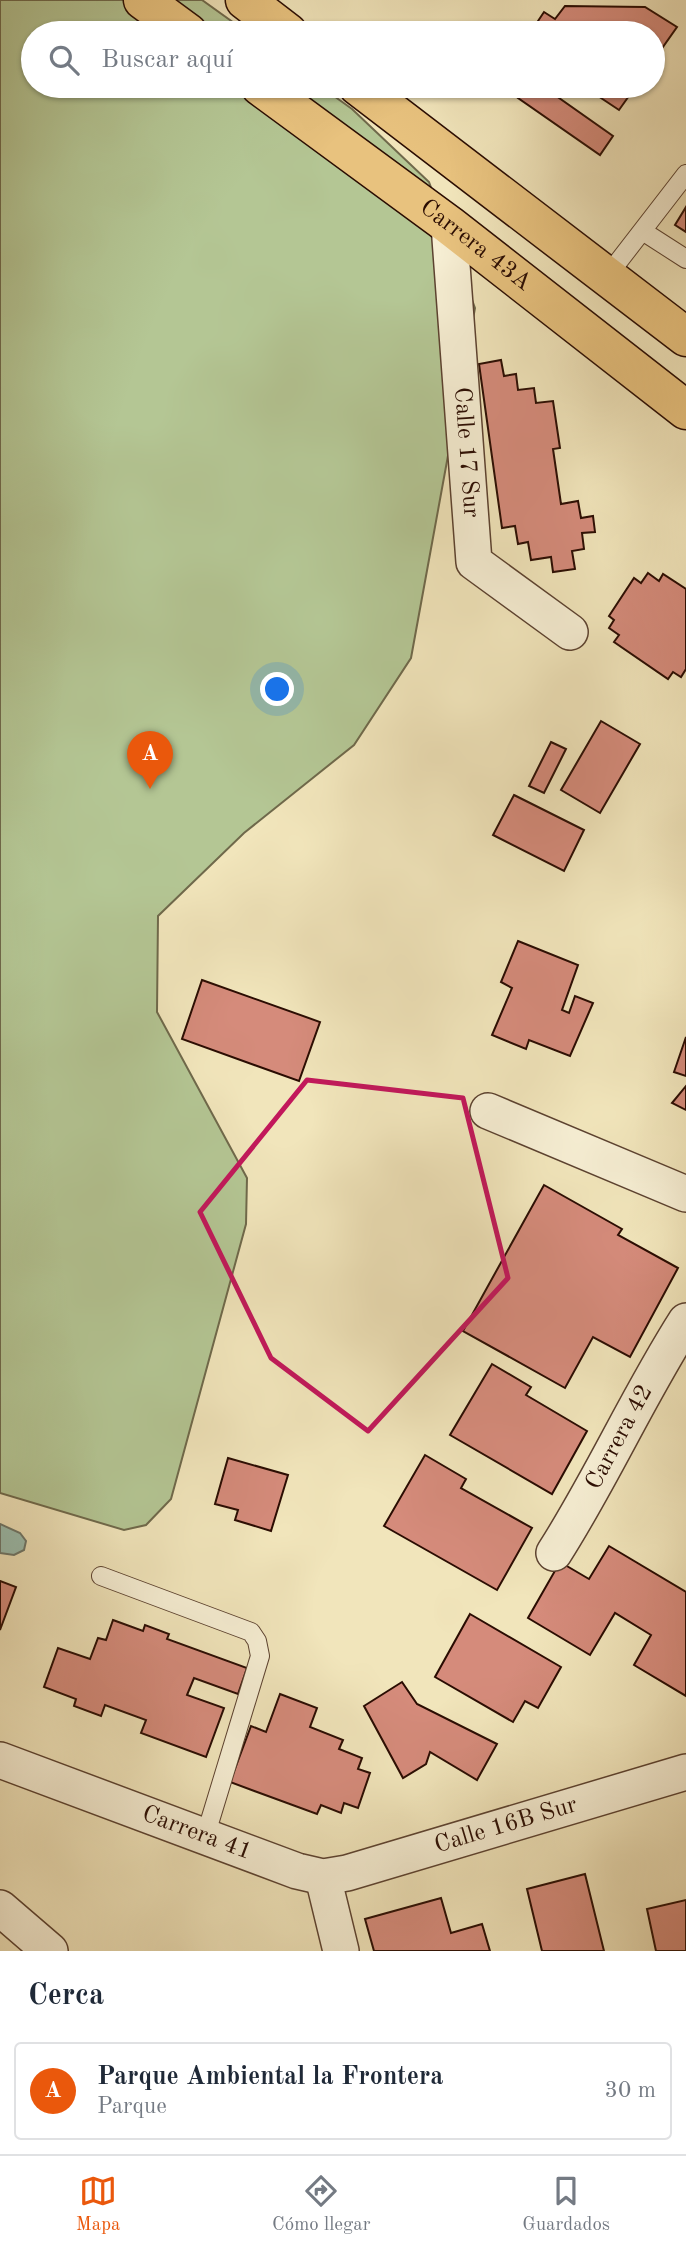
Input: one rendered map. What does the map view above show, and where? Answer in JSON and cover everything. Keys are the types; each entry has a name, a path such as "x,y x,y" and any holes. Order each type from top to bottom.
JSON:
{"main road":[{"path":"143,0 172,21"},
{"path":"245,0 272,21"},
{"name":"Carrera 43A","path":"276,98 449,225 686,410"},
{"path":"374,98 608,275 682,325"}],"street":[{"name":"Calle 17 Sur","path":"449,225 474,562 570,632"},
{"path":"488,1111 686,1194"},
{"name":"Carrera 42","path":"554,1553 582,1510 657,1367 686,1321"},
{"name":"Carrera 41","path":"0,1760 297,1871 323,1877"},
{"name":"Calle 16B Sur","path":"323,1877 347,1873 686,1772"},
{"path":"323,1877 341,1951"},
{"path":"0,1908 50,1951"}],"lane":[{"path":"608,275 686,174"},
{"path":"643,232 686,259"},
{"path":"101,1576 251,1632 257,1641 260,1656 205,1837"}],"highlighted area":[{"path":"307,1080 463,1098 508,1278 368,1431 271,1358 200,1212"}],"green space":[{"path":"0,0 202,0 231,21 21,21 21,98 337,98 352,109 429,182 475,308 411,658 354,745 244,833 158,916 157,1012 247,1178 246,1224 171,1499 146,1525 124,1530 0,1493"}],"shaded area":[{"path":"0,1524 20,1533 26,1541 24,1550 14,1555 0,1553"}],"building":[{"path":"565,6 645,7 677,27 665,44 665,21 538,21 544,12 555,19"},
{"path":"518,98 559,98 613,136 600,155"},
{"path":"601,98 628,98 619,110"},
{"path":"686,207 686,232 675,225"},
{"path":"501,360 504,376 516,374 518,390 534,388 536,403 553,401 560,448 553,449 561,504 578,501 581,518 593,516 595,532 582,533 584,549 572,551 575,569 553,572 551,557 531,560 528,542 518,544 515,526 502,528 479,364"},
{"path":"648,573 659,581 663,574 686,589 686,669 681,677 673,672 668,679 614,642 619,635 609,628 614,620 609,616 634,578 641,583"},
{"path":"601,721 640,744 600,813 561,790"},
{"path":"551,742 566,749 544,793 529,786"},
{"path":"514,795 584,830 564,871 493,835"},
{"path":"518,941 578,965 562,1010 569,1013 575,996 593,1003 570,1056 529,1040 526,1049 492,1035 512,988 501,982"},
{"path":"202,980 320,1022 299,1081 182,1039"},
{"path":"686,1037 686,1076 674,1072"},
{"path":"686,1086 686,1110 672,1103"},
{"path":"544,1185 622,1229 618,1235 678,1268 630,1357 593,1337 565,1388 463,1331"},
{"path":"492,1364 531,1387 526,1395 587,1431 552,1494 450,1435"},
{"path":"425,1455 466,1479 461,1488 532,1528 497,1590 384,1526"},
{"path":"228,1458 288,1475 271,1531 235,1520 238,1510 215,1504"},
{"path":"609,1546 686,1592 686,1696 634,1665 651,1635 615,1613 590,1655 528,1618 560,1562 589,1579"},
{"path":"0,1581 16,1587 0,1630"},
{"path":"470,1614 561,1667 538,1708 525,1701 513,1722 435,1677"},
{"path":"113,1620 143,1631 145,1625 169,1634 167,1639 247,1668 238,1694 194,1678 187,1695 224,1708 206,1757 141,1733 146,1720 105,1705 101,1716 74,1706 76,1699 44,1687 58,1648 90,1659 98,1638 106,1640"},
{"path":"402,1682 417,1704 497,1744 477,1780 430,1752 426,1764 403,1778 364,1706"},
{"path":"280,1694 317,1708 310,1727 343,1740 339,1749 362,1758 358,1769 370,1773 358,1808 344,1803 341,1813 321,1805 317,1814 230,1782 251,1726 266,1732"},
{"path":"585,1874 604,1951 542,1951 527,1889"},
{"path":"441,1898 451,1933 482,1924 490,1951 374,1951 365,1919"},
{"path":"686,1900 686,1951 656,1951 647,1909"}],"place":[{"name":"Parque Ambiental la Frontera","path":"150,789"}]}
